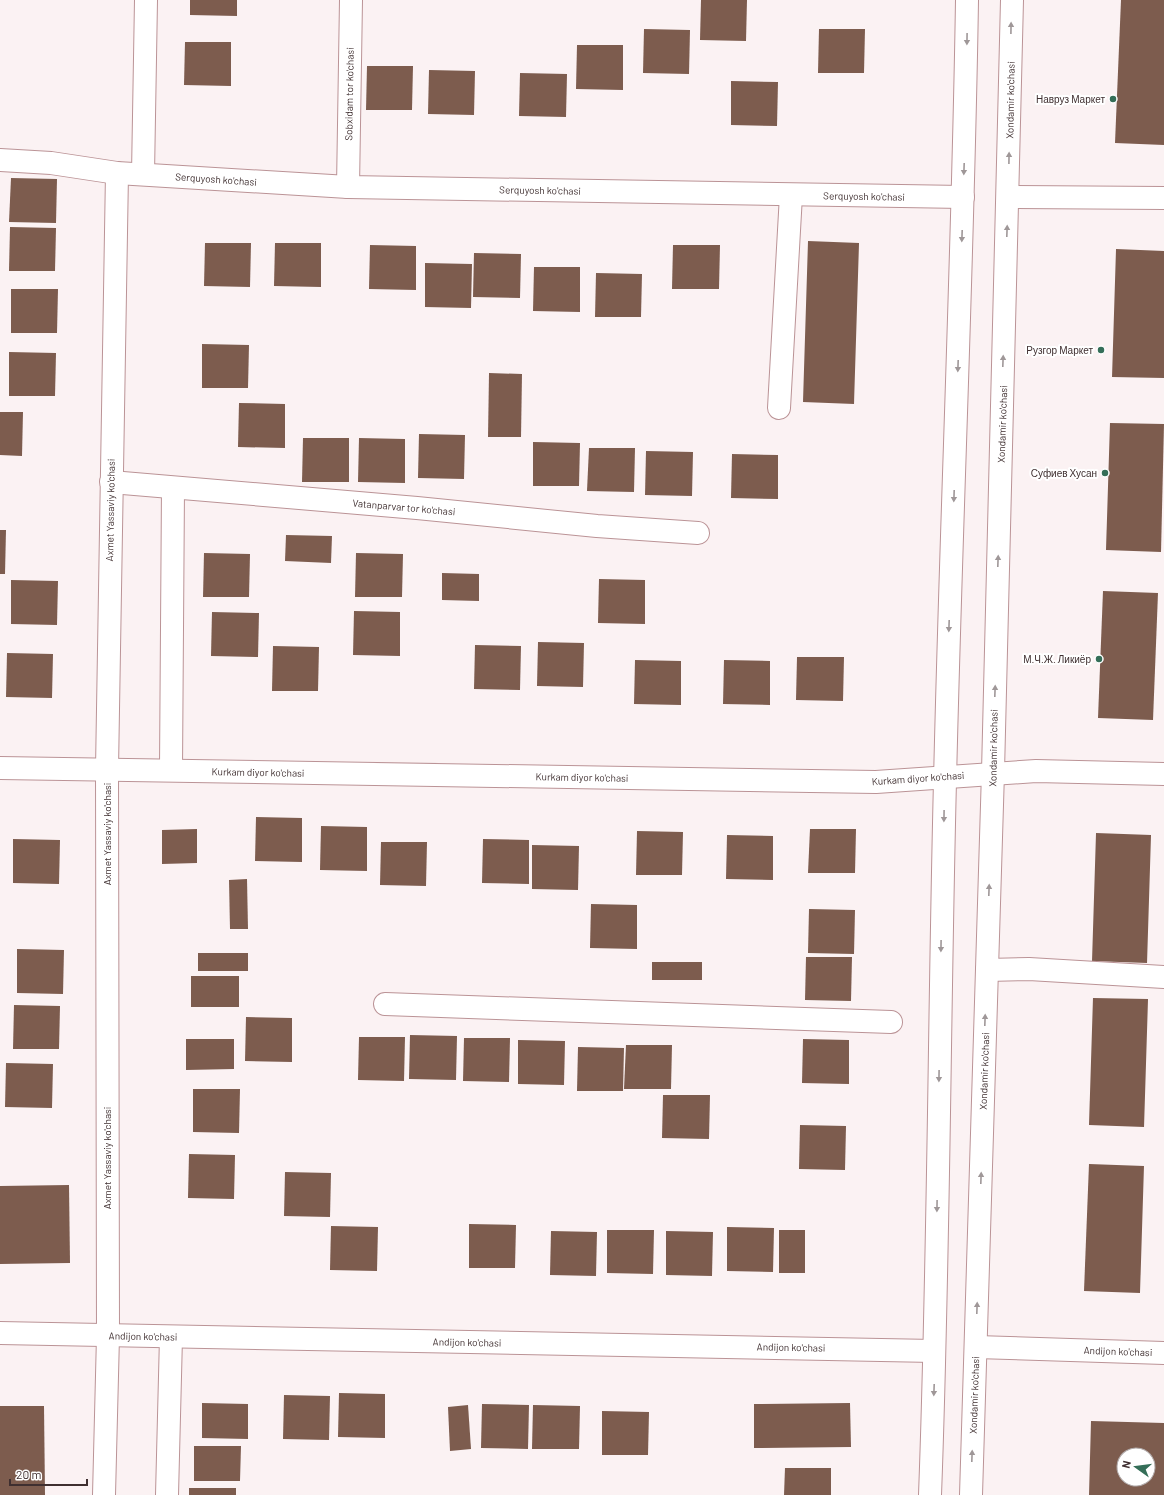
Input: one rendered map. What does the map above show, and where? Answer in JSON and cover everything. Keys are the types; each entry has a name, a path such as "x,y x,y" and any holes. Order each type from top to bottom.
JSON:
{"street":[{"path":"143,174 146,0"},
{"name":"Sobxidam tor ko'chasi","path":"348,187 351,0"},
{"path":"930,1495 945,777 968,0"},
{"name":"Xondamir ko'chasi","path":"971,1495 993,772 1012,0"},
{"name":"Serquyosh ko'chasi","path":"0,160 51,163 117,173 348,187 963,197"},
{"name":"Axmet Yassaviy ko'chasi","path":"104,1495 108,1336 107,769 117,173"},
{"path":"779,408 791,195"},
{"path":"1008,197 1164,198"},
{"name":"Vatanparvar tor ko'chasi","path":"111,482 417,508 598,526 698,533"},
{"path":"171,770 173,488"},
{"name":"Kurkam diyor ko'chasi","path":"0,768 876,782 993,772 1036,771 1164,774"},
{"path":"987,970 1029,969 1164,977"},
{"path":"385,1004 890,1022"},
{"name":"Andijon ko'chasi","path":"0,1333 934,1351"},
{"path":"167,1495 171,1337"},
{"name":"Andijon ko'chasi","path":"976,1346 1164,1352"}],"building":[{"path":"190,0 237,0 237,16 190,15"},
{"path":"701,0 747,0 746,41 700,40"},
{"path":"1121,0 1164,0 1164,145 1115,143"},
{"path":"644,29 690,30 689,74 643,73"},
{"path":"819,29 865,29 864,73 818,73"},
{"path":"185,42 231,42 231,86 184,85"},
{"path":"577,45 623,45 623,90 576,89"},
{"path":"367,66 413,66 412,110 366,110"},
{"path":"429,70 475,71 474,115 428,114"},
{"path":"520,73 567,74 566,117 519,116"},
{"path":"731,81 778,82 777,126 731,125"},
{"path":"11,178 57,179 56,223 9,222"},
{"path":"10,227 56,228 55,271 9,271"},
{"path":"808,241 859,243 854,404 803,402"},
{"path":"205,243 251,243 250,287 204,286"},
{"path":"275,243 321,243 321,287 274,286"},
{"path":"370,245 416,246 416,290 369,289"},
{"path":"673,245 720,245 719,289 672,289"},
{"path":"1116,249 1164,251 1164,378 1112,377"},
{"path":"474,253 521,254 520,298 473,297"},
{"path":"425,263 472,264 471,308 425,307"},
{"path":"534,267 580,267 580,312 533,311"},
{"path":"596,273 642,274 641,317 595,317"},
{"path":"11,289 58,289 57,333 11,333"},
{"path":"202,344 249,345 248,388 202,388"},
{"path":"9,352 56,353 55,396 9,396"},
{"path":"489,373 522,374 521,437 488,437"},
{"path":"239,403 285,404 285,448 238,447"},
{"path":"0,412 23,412 22,456 0,455"},
{"path":"1110,423 1164,424 1161,552 1106,550"},
{"path":"419,434 465,435 464,479 418,478"},
{"path":"303,438 349,438 349,482 302,482"},
{"path":"359,438 405,439 405,483 358,482"},
{"path":"533,442 580,443 579,486 533,486"},
{"path":"589,448 635,448 634,492 587,491"},
{"path":"646,451 693,452 692,496 645,495"},
{"path":"732,454 778,455 778,499 731,498"},
{"path":"0,530 6,530 5,574 0,574"},
{"path":"286,535 332,536 331,563 285,561"},
{"path":"204,553 250,554 249,597 203,597"},
{"path":"356,553 403,554 402,597 355,597"},
{"path":"442,573 479,574 479,601 442,600"},
{"path":"599,579 645,580 645,624 598,623"},
{"path":"11,580 58,581 57,625 11,624"},
{"path":"1103,591 1158,593 1153,720 1098,718"},
{"path":"354,611 400,612 400,656 353,655"},
{"path":"212,612 259,613 258,657 211,656"},
{"path":"538,642 584,643 583,687 537,686"},
{"path":"475,645 521,646 520,690 474,689"},
{"path":"273,646 319,647 318,691 272,691"},
{"path":"7,653 53,654 52,698 6,697"},
{"path":"797,657 844,657 843,701 796,700"},
{"path":"635,660 681,661 681,705 634,704"},
{"path":"724,660 770,661 770,705 723,704"},
{"path":"256,817 302,818 302,862 255,861"},
{"path":"321,826 367,827 367,871 320,870"},
{"path":"197,829 197,863 162,864 162,830"},
{"path":"810,829 856,829 855,873 808,873"},
{"path":"637,831 683,832 682,875 636,875"},
{"path":"1096,833 1151,835 1147,963 1092,961"},
{"path":"727,835 773,836 773,880 726,879"},
{"path":"13,839 60,840 59,884 13,883"},
{"path":"483,839 529,840 529,884 482,883"},
{"path":"381,842 427,842 426,886 380,885"},
{"path":"532,845 579,846 578,890 532,889"},
{"path":"247,879 248,929 230,929 229,880"},
{"path":"591,904 637,905 637,949 590,948"},
{"path":"809,909 855,910 854,954 808,953"},
{"path":"17,949 64,950 63,994 17,993"},
{"path":"198,953 248,953 248,971 198,971"},
{"path":"806,957 852,957 851,1001 805,1000"},
{"path":"652,962 702,962 702,980 652,980"},
{"path":"191,976 239,976 239,1007 191,1007"},
{"path":"1093,998 1148,999 1144,1127 1089,1125"},
{"path":"14,1005 60,1006 59,1049 13,1049"},
{"path":"246,1017 292,1018 292,1062 245,1061"},
{"path":"410,1035 457,1036 456,1080 409,1079"},
{"path":"359,1037 405,1037 404,1081 358,1080"},
{"path":"464,1038 510,1038 509,1082 463,1081"},
{"path":"186,1039 234,1039 234,1069 186,1070"},
{"path":"803,1039 849,1040 849,1084 802,1083"},
{"path":"518,1040 565,1041 564,1085 518,1084"},
{"path":"626,1045 672,1045 671,1089 624,1089"},
{"path":"578,1047 624,1048 623,1091 577,1091"},
{"path":"6,1063 53,1064 52,1108 5,1107"},
{"path":"193,1089 240,1089 239,1133 193,1132"},
{"path":"663,1095 710,1095 709,1139 662,1138"},
{"path":"800,1125 846,1126 845,1170 799,1169"},
{"path":"189,1154 235,1155 234,1199 188,1198"},
{"path":"1089,1164 1144,1166 1140,1293 1084,1291"},
{"path":"285,1172 331,1173 330,1217 284,1216"},
{"path":"69,1185 70,1263 0,1264 0,1186"},
{"path":"469,1224 516,1225 515,1268 469,1268"},
{"path":"331,1226 378,1227 377,1271 330,1270"},
{"path":"727,1227 774,1228 773,1272 727,1271"},
{"path":"607,1230 654,1230 653,1274 607,1273"},
{"path":"779,1230 805,1230 805,1273 779,1273"},
{"path":"551,1231 597,1232 596,1276 550,1275"},
{"path":"666,1231 713,1232 712,1276 666,1275"},
{"path":"339,1393 385,1394 385,1438 338,1437"},
{"path":"284,1395 330,1396 329,1440 283,1439"},
{"path":"202,1403 248,1404 248,1439 202,1438"},
{"path":"850,1403 851,1447 754,1448 754,1404"},
{"path":"482,1404 529,1405 528,1449 481,1448"},
{"path":"468,1405 471,1449 450,1451 448,1407"},
{"path":"533,1405 580,1406 579,1449 532,1449"},
{"path":"0,1406 44,1406 45,1495 0,1495"},
{"path":"602,1411 649,1412 648,1455 602,1455"},
{"path":"1091,1421 1164,1423 1164,1495 1089,1495"},
{"path":"194,1446 241,1446 240,1481 194,1481"},
{"path":"785,1468 831,1468 831,1495 784,1495"},
{"path":"189,1488 236,1488 236,1495 189,1495"}],"place":[{"name":"Навруз Маркет","path":"1113,99"},
{"name":"Рузгор Маркет","path":"1101,350"},
{"name":"Суфиев Хусан","path":"1105,473"},
{"name":"М.Ч.Ж. Ликиёр","path":"1099,659"}]}
